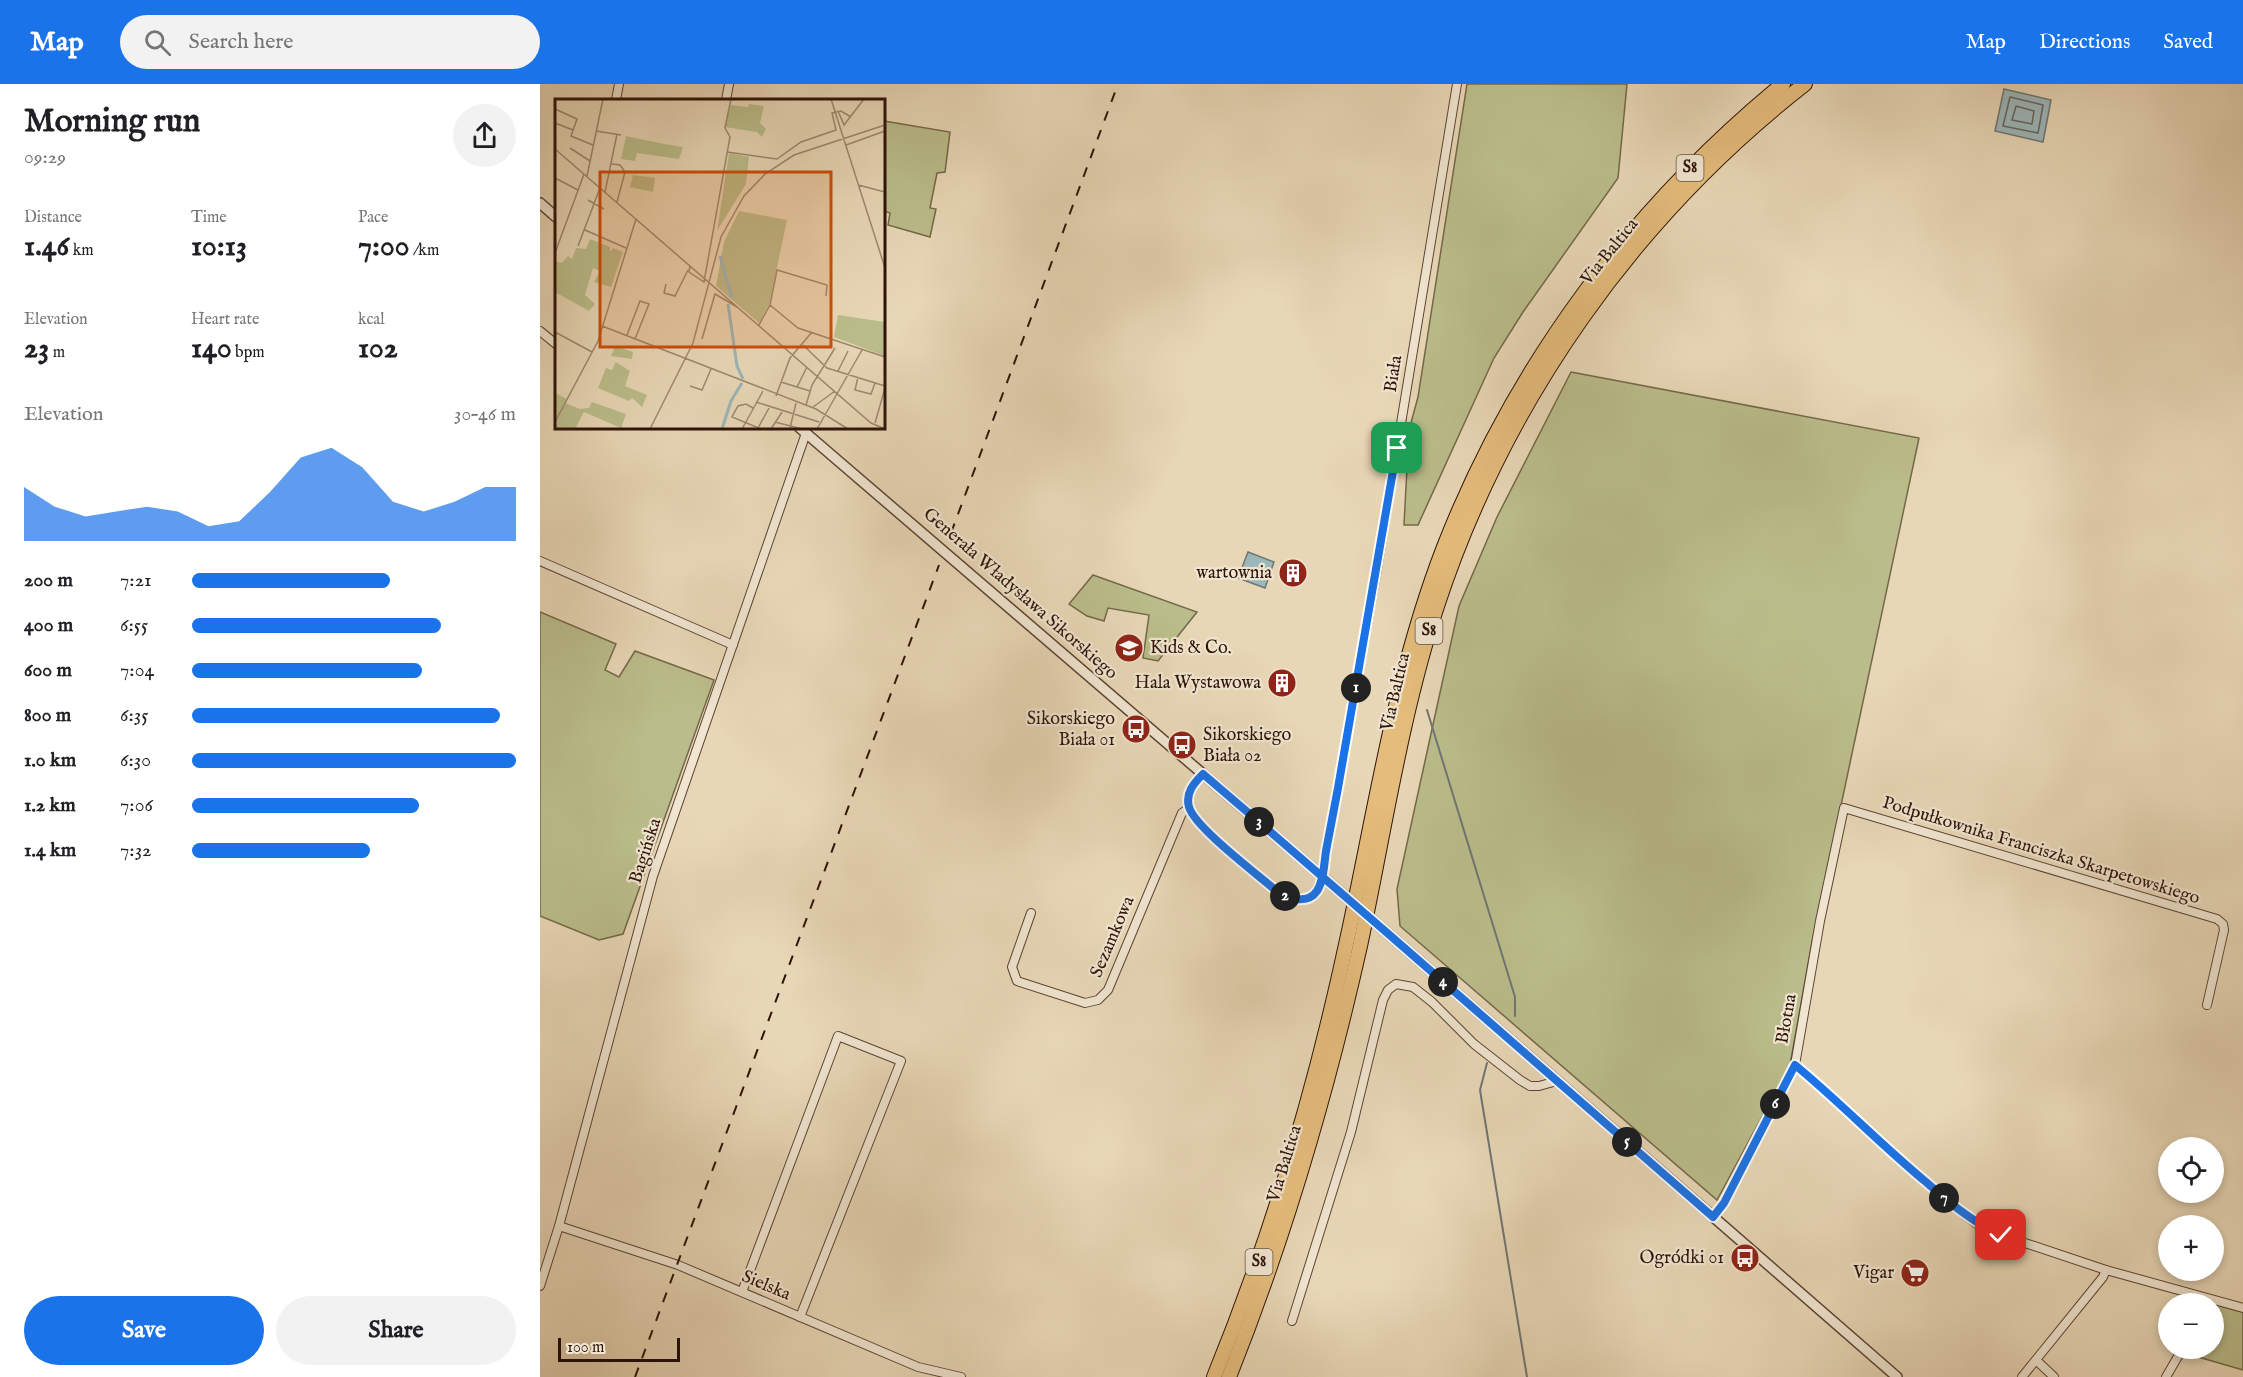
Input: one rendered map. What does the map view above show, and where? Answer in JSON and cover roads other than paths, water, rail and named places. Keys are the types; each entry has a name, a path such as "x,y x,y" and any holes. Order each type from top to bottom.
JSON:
{"highway":[{"name":"Via Baltica","path":"1214,1377 1262,1252 1304,1118 1347,941 1400,689 1422,611 1455,519 1482,460 1518,392 1566,316 1607,262 1653,208 1702,156 1783,84"},
{"name":"Via Baltica","path":"1229,1377 1274,1257 1312,1137 1350,988 1423,653 1445,583 1480,497 1509,436 1550,366 1616,273 1697,179 1742,137 1805,84"}],"street":[{"path":"616,99 619,84"},
{"path":"726,99 729,84"},
{"name":"Biała","path":"1189,808 1215,838 1280,894 1301,900 1310,898 1316,891 1323,870 1377,569 1457,84"},
{"path":"541,205 555,216"},
{"path":"540,331 555,343"},
{"name":"Bagińska","path":"540,1286 559,1226 653,876 733,645 803,430"},
{"name":"Generała Władysława Sikorskiego","path":"803,430 1310,866 1898,1377"},
{"path":"540,561 733,645"},
{"path":"1189,808 1188,798 1191,787 1203,774"},
{"name":"Sezamkowa","path":"1031,913 1012,967 1017,981 1085,1003 1098,1000 1108,990 1182,813 1189,808"},
{"name":"Podpułkownika Franciszka Skarpetowskiego","path":"1844,808 2217,919 2223,924 2224,930 2207,1005"},
{"name":"Błotna","path":"1713,1217 1724,1203 1795,1065 1820,921 1844,808"},
{"path":"1292,1321 1351,1132 1383,1000 1388,990 1396,984 1413,987 1432,1002 1474,1044 1530,1086 1557,1081"},
{"path":"742,1292 838,1036 902,1061 800,1317"},
{"path":"1795,1065 1904,1164 1973,1221 2001,1235 2106,1270 2243,1308"},
{"name":"Sielska","path":"559,1226 678,1265 918,1367 961,1377"},
{"path":"2022,1377 2103,1277 2106,1270"},
{"path":"2166,1377 2176,1359"},
{"path":"2037,1361 2054,1377"}],"water":[{"path":"2004,89 2051,100 2043,142 1995,131"},
{"path":"1248,552 1274,562 1265,588 1238,578"}],"waterway":[{"path":"1427,710 1515,997 1515,1016"},
{"path":"1487,1063 1480,1090 1527,1377"}],"railway":[{"path":"951,533 1118,84"},
{"path":"635,1377 939,565"}],"place":[{"name":"wartownia","path":"1293,573"},
{"name":"Kids & Co.","path":"1129,648"},
{"name":"Hala Wystawowa","path":"1282,683"},
{"name":"Sikorskiego Biała 01","path":"1136,729"},
{"name":"Sikorskiego Biała 02","path":"1182,745"},
{"name":"Ogródki 01","path":"1745,1258"},
{"name":"Vigar","path":"1915,1273"}]}
